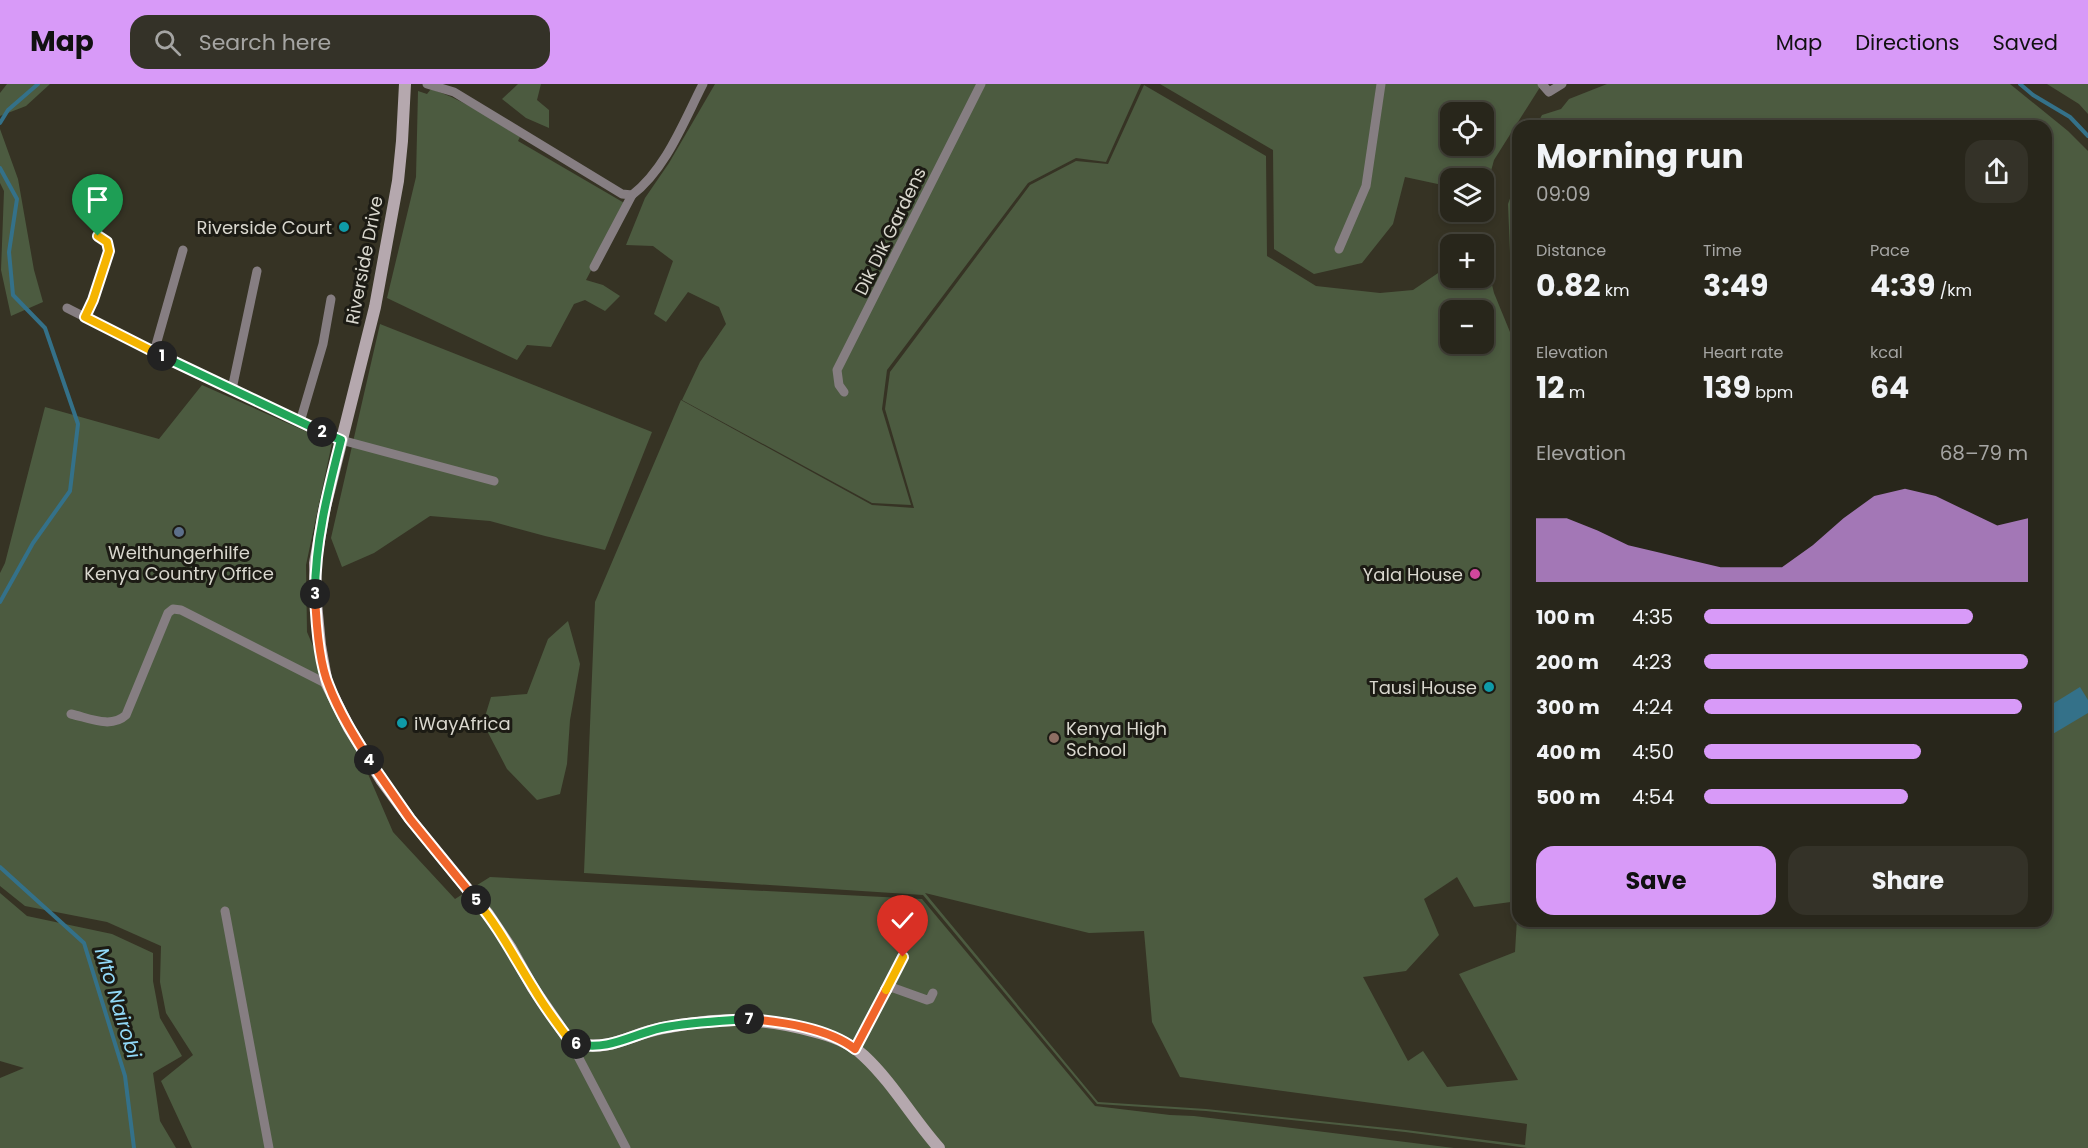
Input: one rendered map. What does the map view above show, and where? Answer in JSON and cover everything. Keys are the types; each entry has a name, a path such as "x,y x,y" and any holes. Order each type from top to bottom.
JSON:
{"street":[{"name":"Riverside Drive","path":"405,84 398,181 377,296 325,507 315,563 315,603 327,684 349,728 382,781 488,914 510,947 533,988 571,1042 626,1148"},
{"path":"427,84 454,92 622,194 632,195"},
{"path":"594,267 632,195 647,182 670,148 703,84"},
{"name":"Dik Dik Gardens","path":"844,392 839,385 837,370 981,84"},
{"path":"1339,249 1366,186 1382,84"},
{"path":"1542,84 1549,92 1562,84"},
{"path":"85,317 109,251 107,242 98,236"},
{"path":"154,352 183,250"},
{"path":"232,389 257,271"},
{"path":"300,422 323,344 331,300"},
{"path":"67,308 199,375 341,440 494,481"},
{"path":"71,714 111,723 120,721 126,716 168,613 173,609 181,610 327,684"},
{"path":"225,911 268,1148"},
{"path":"855,1049 903,957"},
{"path":"888,986 927,1000 933,993"},
{"path":"571,1042 589,1047 613,1044 660,1028 707,1021 750,1019 781,1022 834,1037 855,1049 882,1076 934,1147"}],"green space":[{"path":"7,84 50,84 26,106 0,116 0,93"},
{"path":"518,84 541,84 537,100 549,110 549,128 526,118 502,99"},
{"path":"715,84 1141,84 1106,162 1076,158 1028,183 887,370 882,409 911,505 872,503 682,400 700,362 726,324 719,307 688,292 666,322 654,314 673,261 653,246 626,245 645,198 669,163"},
{"path":"1160,84 1542,84 1519,120 1512,120 1512,132 1494,160 1492,168 1440,168 1440,184 1405,177 1393,224 1362,263 1314,274 1274,249 1273,150"},
{"name":"Kenya High School","path":"1607,84 2010,84 2068,131 2088,151 2088,1148 1527,1148 1405,1132 1206,1111 1097,1104 923,895 584,873 595,602 681,400 872,505 914,508 885,409 890,372 1030,185 1076,161 1108,164 1144,85 1266,156 1267,256 1316,286 1380,293 1413,290 1440,272 1440,288 1493,288 1510,332 1512,331 1512,902 1474,907 1457,877 1424,899 1439,935 1406,971 1363,977 1408,1061 1423,1051 1447,1087 1518,1080 1459,974 1515,952 1516,927 2052,927 2052,120 1539,120 1542,115 1561,109 1569,99","holes":["925,893 1089,933 1144,931 1152,1022 1180,1077 1527,1124 1525,1145 1206,1109 1098,1102"]},
{"path":"2047,84 2088,84 2088,114 2079,104"},
{"path":"431,89 477,110 520,137 518,141 626,204 586,280 603,285 620,296 605,311 585,300 574,304 551,347 527,345 517,360 387,298 416,177 418,91 427,94"},
{"path":"0,129 18,179 34,270 43,302 11,316 1,270 4,191 0,183"},
{"path":"1512,193 1512,281 1511,278 1508,204"},
{"path":"380,324 652,432 605,550 490,521 430,516 374,553 342,567 331,538"},
{"path":"202,385 332,443 306,565 307,632 393,832 455,899 490,877 922,899 1095,1106 1454,1148 192,1148 161,1081 193,1055 166,1013 160,982 161,946 107,922 25,906 0,886 0,573 5,563 45,407 159,439"},
{"path":"568,621 580,664 570,720 567,764 560,794 537,800 507,769 483,723 491,697 527,694 548,639"},
{"path":"0,893 27,916 112,934 153,953 153,981 160,1018 182,1056 153,1073 160,1121 176,1148 0,1148 0,1078 24,1068 0,1061"}],"water":[{"path":"2080,687 2088,700 2088,713 2052,734 2052,704"}],"waterway":[{"name":"Mto Nairobi","path":"0,123 8,110 38,84"},
{"path":"2020,84 2033,95 2070,117 2088,136"},
{"name":"Mto Nairobi","path":"0,168 17,199 9,252 13,295 45,328 78,424 70,491 33,543 0,602"},
{"name":"Mto Nairobi","path":"0,867 84,943 125,1076 134,1148"}],"place":[{"name":"Riverside Court","path":"344,227"},
{"name":"Welthungerhilfe Kenya Country Office","path":"179,532"},
{"name":"Yala House","path":"1475,574"},
{"name":"Tausi House","path":"1489,687"},
{"name":"iWayAfrica","path":"402,723"},
{"name":"Kenya High School","path":"1054,738"}],"route":[{"path":"98,236 107,242 109,251 85,317 199,375 341,440 315,563 315,603 327,684 349,728 382,781 488,914 533,988 571,1042 589,1047 613,1044 660,1028 707,1021 750,1019 781,1022 834,1037 855,1049 903,957"}]}
